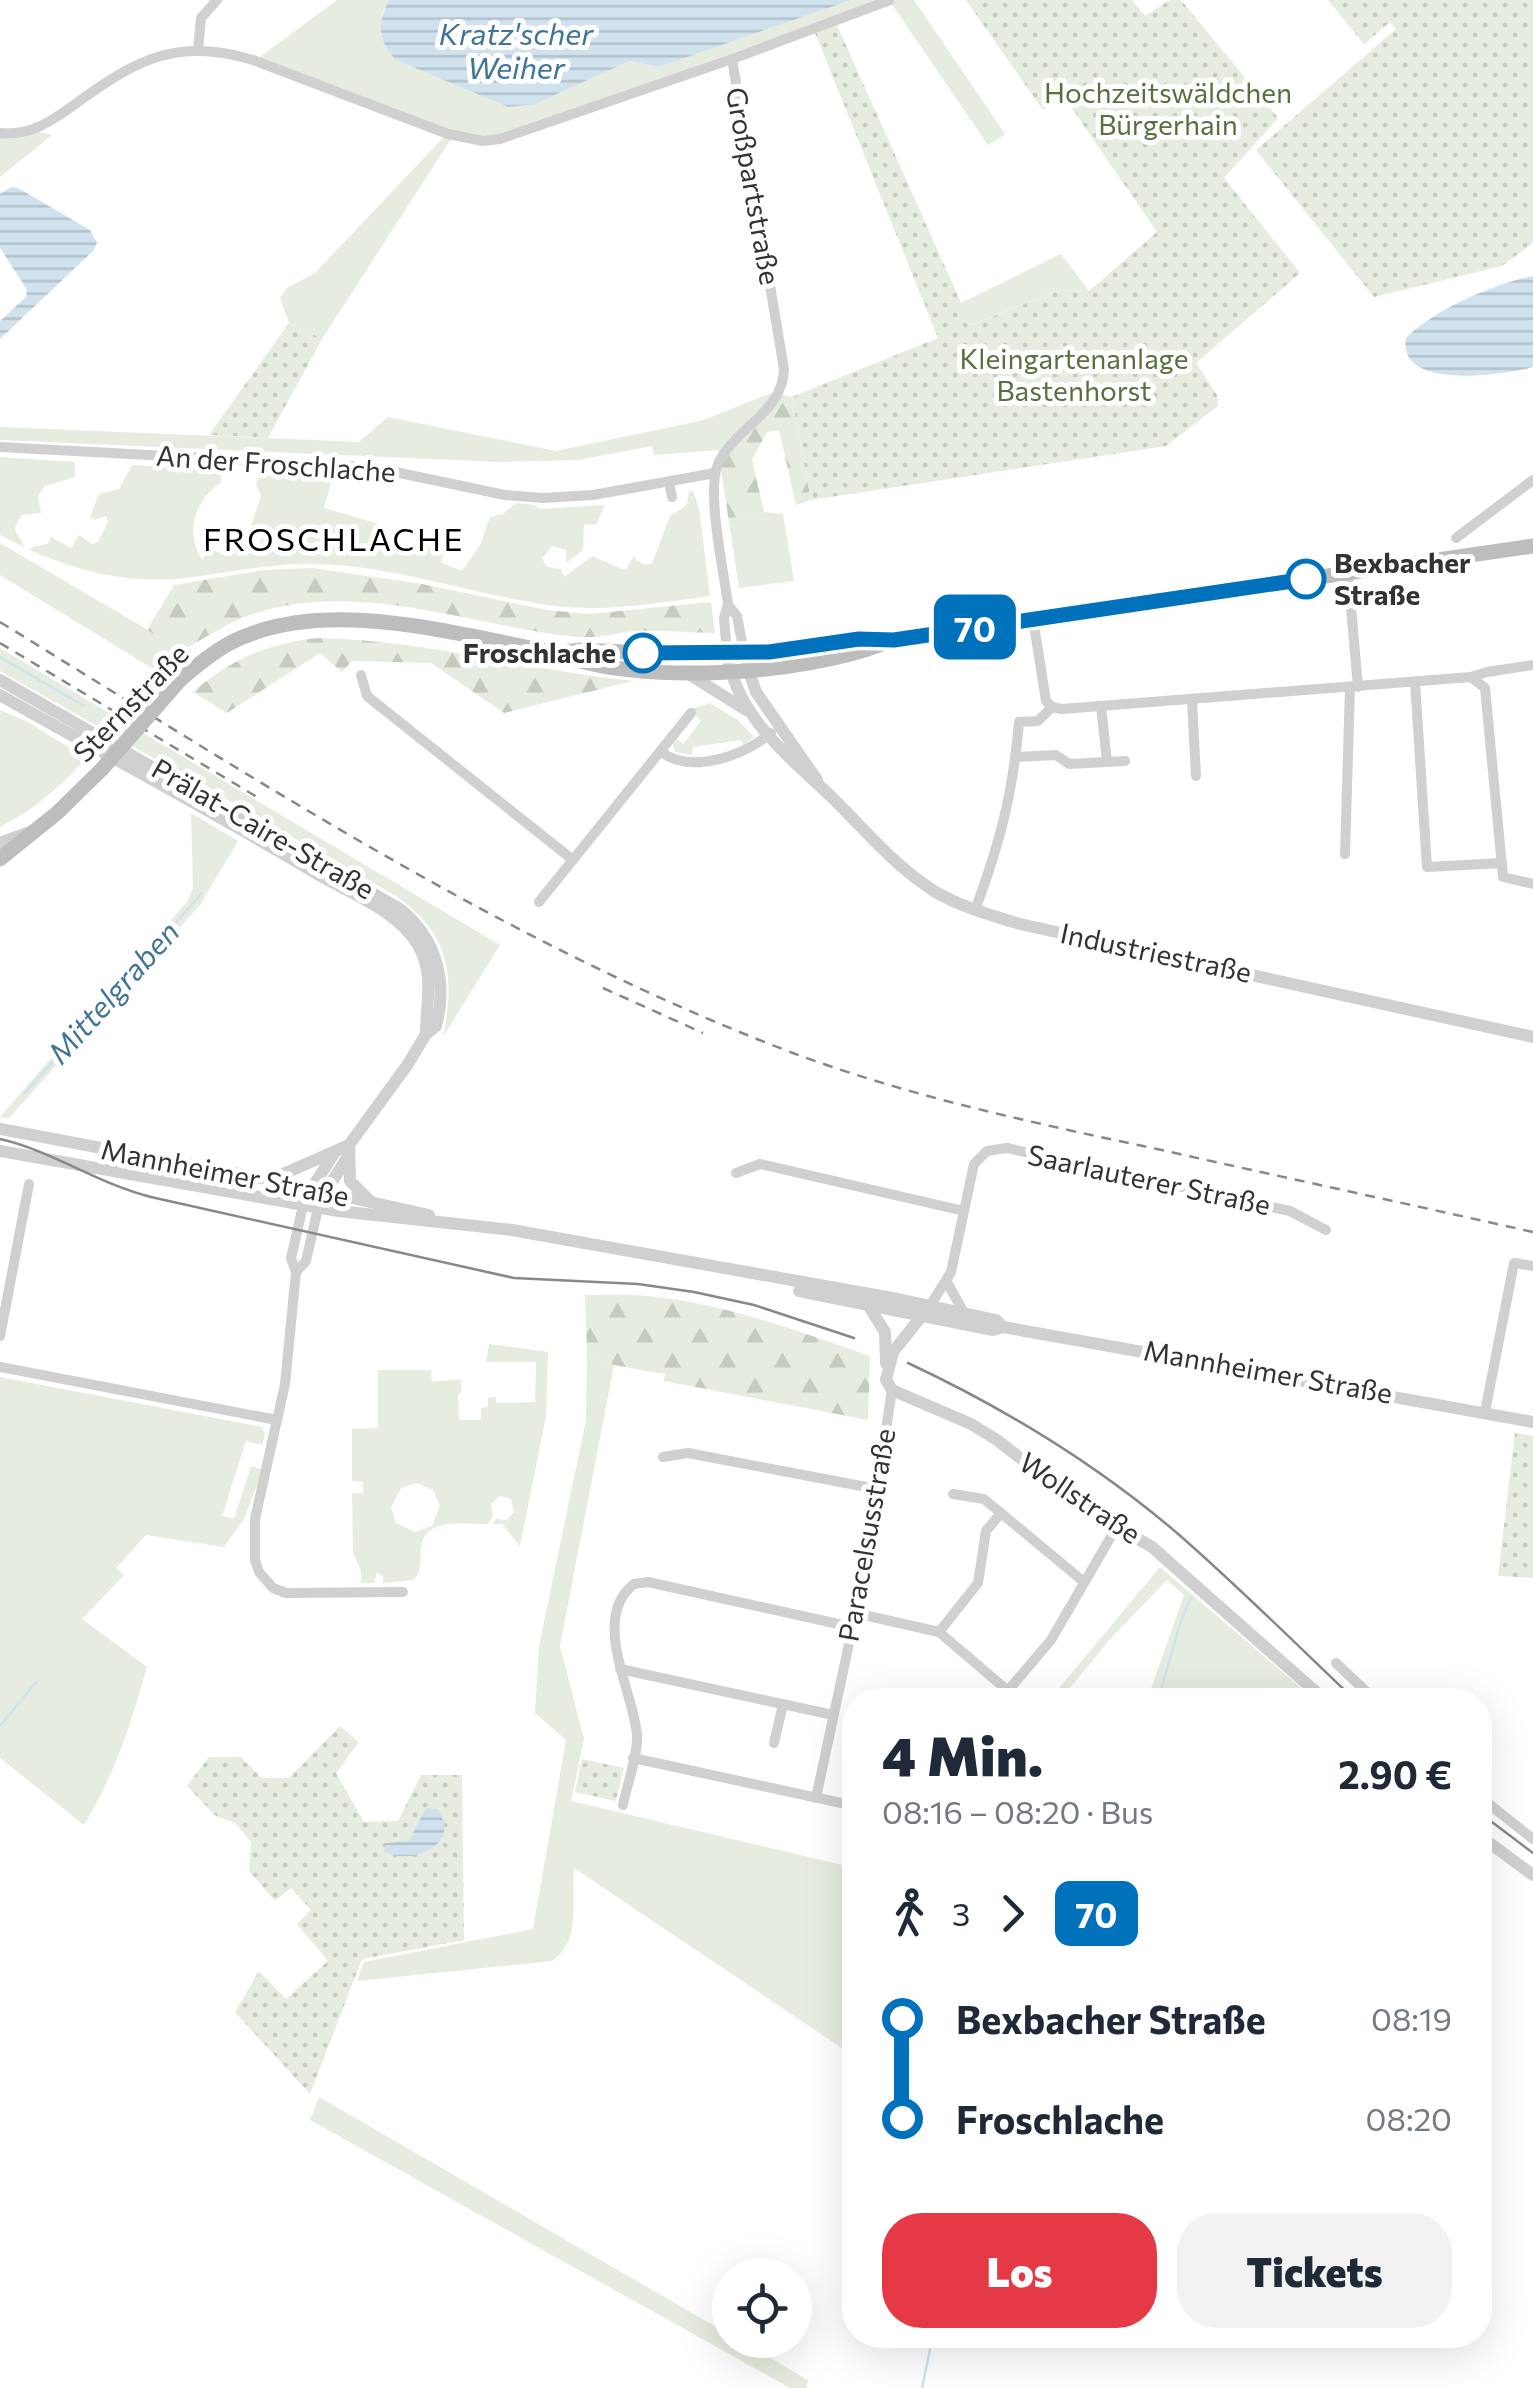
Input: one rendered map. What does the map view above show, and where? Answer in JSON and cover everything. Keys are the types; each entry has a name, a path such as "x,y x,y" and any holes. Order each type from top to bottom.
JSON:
{"main road":[{"name":"Sternstraße","path":"0,859 102,769 180,680 230,644 266,629 298,622 406,626 556,652 580,662 684,671 748,671 823,662 894,640 1533,546"},
{"name":"Sternstraße","path":"556,652 736,653 808,648 859,639 894,640"}],"street":[{"path":"198,50 200,18 216,0"},
{"path":"732,59 890,0"},
{"name":"Großpartstraße","path":"0,133 27,132 52,122 115,74 146,59 198,50 241,56 448,134 483,141 500,139 732,59 784,369 780,396 724,453 715,474"},
{"name":"An der Froschlache","path":"0,447 371,467 544,498 594,495 715,474"},
{"path":"715,474 714,499 728,605 724,618 736,653"},
{"path":"1456,538 1533,480"},
{"path":"669,482 672,498"},
{"path":"1345,854 1354,687 1348,573"},
{"path":"728,605 736,616 736,653"},
{"path":"1033,619 1046,702 1052,707 1475,680 1487,672 1533,666"},
{"name":"Industriestraße","path":"736,653 774,731"},
{"name":"Industriestraße","path":"736,653 730,672 752,715 774,731 876,844 947,898 1020,924 1533,1037"},
{"path":"684,671 752,715"},
{"path":"361,675 367,696 573,860"},
{"name":"Prälat-Caire-Straße","path":"0,680 172,783 400,910 423,932 438,968 441,992 436,1026 426,1034 318,1190"},
{"path":"1475,680 1486,688 1504,876 1533,884"},
{"path":"1415,682 1427,867 1502,863"},
{"name":"Prälat-Caire-Straße","path":"0,697 172,783"},
{"path":"1192,700 1196,776"},
{"path":"1102,706 1107,762"},
{"path":"975,910 999,846 1019,722 1038,721 1052,707"},
{"path":"539,902 692,713"},
{"path":"661,752 692,760 722,758 746,752 774,731"},
{"path":"1016,756 1056,755 1070,764 1125,761"},
{"path":"0,843 37,829"},
{"name":"Mannheimer Straße","path":"0,1129 266,1179 372,1202 401,1213"},
{"name":"Saarlauterer Straße","path":"926,1311 948,1282 974,1164 987,1151 1006,1148 1290,1211 1326,1230"},
{"path":"266,1179 346,1149 350,1181 372,1202"},
{"name":"Mannheimer Straße","path":"0,1151 303,1206 401,1213 512,1230 926,1311 993,1330 1003,1326"},
{"path":"736,1173 760,1164 964,1211"},
{"path":"0,1336 29,1184"},
{"path":"318,1190 303,1206 291,1258 296,1272 284,1384 256,1520 255,1560 264,1581 286,1592 403,1592"},
{"path":"296,1272 306,1261 318,1190"},
{"path":"1486,1412 1514,1262 1533,1266"},
{"name":"Mannheimer Straße","path":"732,1271 756,1281 868,1306 964,1313 996,1320 1003,1326 1533,1422"},
{"path":"948,1282 964,1313"},
{"path":"868,1306 885,1332 889,1385"},
{"path":"889,1385 894,1352 926,1311"},
{"path":"0,1367 276,1420"},
{"name":"Paracelsusstraße","path":"816,1798 855,1612 889,1385"},
{"name":"Wollstraße","path":"889,1385 971,1424 1116,1528 1170,1560 1311,1688"},
{"path":"662,1457 688,1453 876,1489"},
{"path":"954,1494 984,1499 1084,1582"},
{"path":"939,1632 978,1583 986,1531 1001,1513"},
{"path":"1010,1688 1051,1640 1116,1528"},
{"path":"623,1805 637,1737 615,1646 621,1600 634,1584 648,1582 852,1627"},
{"path":"855,1612 939,1632 997,1688"},
{"path":"1336,1663 1362,1688"},
{"path":"620,1669 833,1715"},
{"path":"774,1743 782,1704"},
{"path":"633,1758 842,1803"},
{"path":"1492,1807 1533,1839"},
{"path":"1492,1845 1533,1876"}],"green space":[{"path":"337,0 389,0 382,14 396,60 508,107 535,103 629,61 659,67 851,0 883,0 500,135 483,137 450,131 257,59"},
{"path":"914,0 1005,134 988,145 891,3"},
{"name":"Kleingartenanlage Bastenhorst","path":"966,0 1132,0 1145,16 1170,0 1181,0 1278,118 1224,178 1300,273 1196,363 1217,395 1218,406 1166,446 811,500 792,397 938,338 815,33 837,25 971,325 1060,290 1089,291 1157,232 1064,97 1043,110"},
{"path":"1328,0 1533,0 1533,243 1502,266 1374,297 1256,150 1396,29 1390,22 1364,44"},
{"path":"39,132 52,135 0,177 0,137"},
{"path":"444,137 451,139 322,339 289,323 280,298 287,288 315,273"},
{"path":"1061,254 1089,291 1060,290 970,325 961,303"},
{"path":"289,323 322,339 268,438 209,435"},
{"path":"771,393 718,450 654,455 652,446 578,460 501,462 0,440 0,427 359,442 388,417 556,451 704,420"},
{"path":"771,393 792,397 811,500 796,505 779,430 767,432 752,459 764,512 729,522 718,450"},
{"path":"0,457 75,462 75,477 45,486 38,496 41,513 22,515 18,521 15,530 24,547 0,535"},
{"path":"132,465 221,470 221,483 204,498 195,517 194,539 202,560 211,549 228,557 238,544 249,552 256,550 266,530 264,524 251,526 261,496 256,484 261,472 333,476 324,508 379,524 387,544 396,551 417,554 434,544 448,542 441,562 462,571 480,545 490,517 503,514 516,503 540,509 605,505 596,525 584,524 583,550 566,563 566,550 552,546 542,558 547,567 561,569 564,577 592,556 625,570 635,555 645,565 652,563 670,516 687,505 689,491 693,491 699,508 710,596 621,607 567,607 382,571 320,564 185,578 125,578 86,570 30,550 48,544 51,537 71,548 79,535 92,544 98,542 108,522 106,516 95,520 90,517 99,494 119,489"},
{"path":"764,512 783,514 794,581 739,588 729,522"},
{"path":"0,543 182,650 160,673 0,575"},
{"path":"312,568 589,614 711,602 715,633 638,631 577,637 414,608 331,601 290,605 250,615 182,650 147,630 174,585 263,570"},
{"path":"319,638 398,644 633,681 504,713 431,663 352,661 342,672 320,653 227,713 193,692 252,654"},
{"path":"0,648 500,945 443,1037 449,993 444,955 425,922 410,907 0,671"},
{"path":"710,703 738,720 754,737 743,745 741,740 693,747 692,755 675,752 673,745 677,739 683,744 701,721 691,709"},
{"path":"0,710 26,721 86,758 46,797 0,827"},
{"path":"191,813 238,841 200,905 9,1118 0,1117 186,903 193,889"},
{"path":"585,1295 647,1296 704,1305 760,1319 870,1356 868,1420 664,1381 665,1374 614,1365 587,1354"},
{"path":"489,1344 548,1352 546,1417 520,1546 502,1524 493,1524 496,1519 507,1520 514,1512 511,1499 500,1496 491,1504 493,1516 488,1524 446,1524 429,1531 423,1538 414,1580 383,1583 383,1576 377,1573 374,1583 361,1583 361,1570 353,1553 352,1493 363,1493 363,1482 352,1481 352,1429 378,1428 378,1370 431,1370 432,1382 461,1379 459,1420 481,1420 481,1408 488,1407 488,1398 496,1397 496,1403 535,1402 536,1362 486,1362","holes":["417,1483 433,1490 440,1506 432,1526 415,1532 396,1523 391,1508 401,1488"]},
{"path":"587,1354 614,1365 560,1646 584,1739 571,1801 842,1865 842,2048 574,1868 571,1931 568,1943 552,1961 357,1981 364,1962 533,1929 566,1740 535,1713 539,1646 586,1420"},
{"path":"0,1377 262,1427 265,1435 262,1445 246,1441 222,1516 234,1519 251,1466 263,1470 244,1519 224,1547 146,1535 116,1568 124,1575 82,1619 147,1667 121,1748 84,1825 0,1758"},
{"path":"1515,1433 1533,1436 1533,1578 1498,1576"},
{"path":"1160,1567 1301,1688 1151,1688 1184,1595 1167,1580 1070,1688 1059,1688"},
{"path":"340,1726 359,1742 336,1773 364,1822 398,1821 421,1775 462,1775 464,1940 362,1959 310,2094 235,2012 259,1971 286,1999 328,1961 297,1924 311,1910 291,1888 275,1901 249,1871 251,1842 235,1823 216,1816 187,1786 209,1757 241,1757 262,1778 289,1778"},
{"path":"582,1759 624,1768 616,1801 575,1792"},
{"path":"319,2097 712,2325 712,2344 310,2120"},
{"path":"736,2358 770,2358 808,2380 806,2388 790,2388"}],"water":[{"name":"Kratz'scher Weiher","path":"389,0 851,0 659,67 629,61 535,104 508,107 396,60 381,32"},
{"path":"11,187 90,230 97,243 0,339 0,321 27,296 26,288 0,248 0,194"},
{"path":"1533,276 1533,367 1478,375 1434,373 1418,366 1407,355 1406,338 1432,317 1484,291"},
{"path":"426,1808 437,1809 444,1821 439,1841 420,1854 395,1855 384,1851 386,1843 409,1841"}],"waterway":[{"name":"Mittelgraben","path":"0,657 84,706"},
{"name":"Mittelgraben","path":"25,1093 202,893"},
{"path":"1161,1688 1191,1597"},
{"path":"0,1726 36,1682"},
{"path":"922,2388 930,2348"}],"tram line":[{"path":"0,1139 151,1197 514,1278 638,1284 694,1292 754,1305 854,1338"},
{"path":"908,1363 1014,1418 1114,1484 1200,1553 1342,1688"},
{"path":"1492,1822 1533,1853"}],"railway":[{"path":"0,622 289,800 485,911 586,963 793,1053 973,1108 1533,1232"},
{"path":"0,643 262,800"},
{"path":"603,988 703,1033"}],"bus line":[{"name":"70","path":"643,653 769,652 859,639 894,640 1306,579"}],"place":[{"name":"Bexbacher Straße","path":"1306,579"},
{"name":"Froschlache","path":"643,653"}],"district":[{"name":"FROSCHLACHE","path":"334,540"}],"park label":[{"name":"Hochzeitswäldchen Bürgerhain","path":"1168,109"}]}
